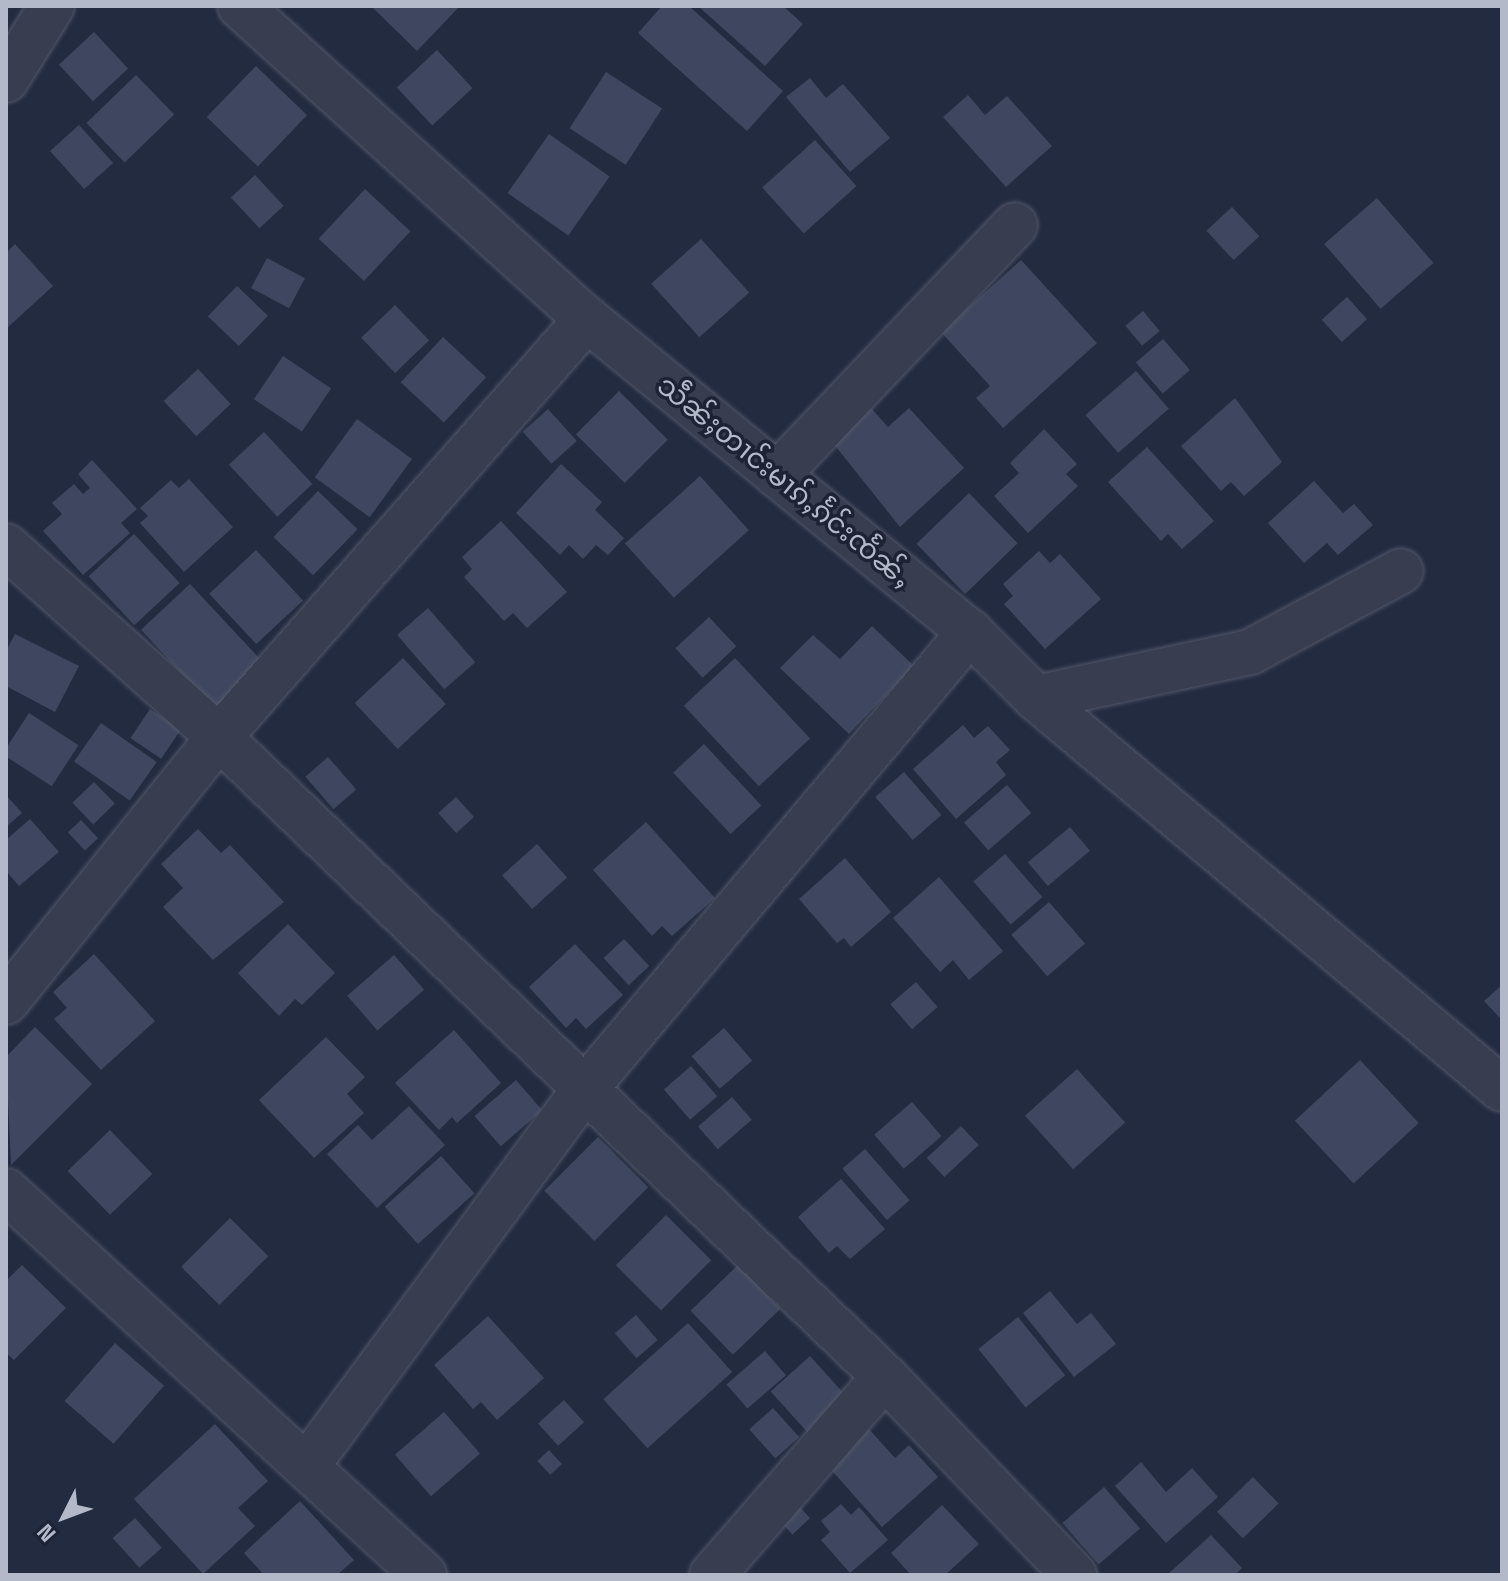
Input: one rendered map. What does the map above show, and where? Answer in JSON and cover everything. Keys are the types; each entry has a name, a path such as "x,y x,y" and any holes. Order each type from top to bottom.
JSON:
{"street":[{"path":"6,80 52,6"},
{"name":"သဵၼ်ႈတၢင်းမၢၵ်ႇၵႅင်းၸႅၼ်ႇ","path":"240,6 587,319 970,632 1036,698 1502,1089"},
{"path":"777,475 1015,225"},
{"path":"6,1002 219,737 587,319"},
{"path":"6,546 219,737 885,1377 1074,1575"},
{"path":"1036,698 1250,652 1401,571"},
{"path":"309,1463 585,1089 970,632"},
{"path":"6,1191 309,1463 424,1575"},
{"path":"712,1575 885,1377"}],"building":[{"path":"371,6 460,6 417,51"},
{"path":"662,6 689,6 783,91 747,131 638,33"},
{"path":"698,6 783,6 803,24 765,66"},
{"path":"94,32 128,69 93,101 59,65"},
{"path":"437,50 472,88 432,126 397,88"},
{"path":"256,66 307,115 258,166 207,117"},
{"path":"606,72 662,108 626,165 570,128"},
{"path":"136,75 174,115 125,162 86,123"},
{"path":"810,78 826,98 843,84 890,138 850,172 786,97"},
{"path":"968,95 985,115 1007,96 1052,146 1006,187 943,117"},
{"path":"79,125 113,163 84,189 50,151"},
{"path":"549,134 610,176 568,235 508,193"},
{"path":"815,140 856,186 804,234 762,188"},
{"path":"255,175 284,206 260,228 231,198"},
{"path":"365,189 410,231 364,281 319,239"},
{"path":"1377,198 1433,263 1381,309 1324,244"},
{"path":"1232,207 1259,236 1234,260 1206,231"},
{"path":"701,239 749,293 699,337 651,284"},
{"path":"15,244 53,286 6,329 6,253"},
{"path":"267,258 305,278 289,308 251,288"},
{"path":"1021,260 1097,343 1003,428 976,398 990,386 941,332"},
{"path":"237,286 268,316 239,346 208,316"},
{"path":"1347,297 1367,319 1342,342 1322,320"},
{"path":"395,305 429,340 395,373 361,338"},
{"path":"1143,311 1160,331 1142,346 1125,326"},
{"path":"443,337 486,377 444,423 401,382"},
{"path":"1163,339 1190,370 1163,394 1136,363"},
{"path":"283,356 331,388 302,432 254,399"},
{"path":"198,369 231,404 196,436 164,401"},
{"path":"1136,371 1169,409 1118,453 1085,415"},
{"path":"619,391 668,440 625,483 576,434"},
{"path":"1235,398 1282,462 1244,496 1231,482 1221,491 1181,446"},
{"path":"871,408 888,427 909,408 964,468 900,527 833,443"},
{"path":"548,409 577,441 552,464 523,432"},
{"path":"357,419 412,459 370,517 315,477"},
{"path":"1044,429 1077,464 1066,474 1078,486 1028,533 994,496 1019,473 1010,463"},
{"path":"264,432 312,484 277,517 229,465"},
{"path":"1147,447 1214,521 1182,549 1168,534 1161,541 1108,482"},
{"path":"92,460 137,509 121,523 130,533 83,575 43,531 62,514 52,503 74,484 83,494 90,488 78,474"},
{"path":"561,464 602,502 595,510 624,538 608,555 596,545 583,559 569,545 560,555 516,513"},
{"path":"700,476 749,530 674,598 625,544"},
{"path":"189,479 233,527 184,572 140,523 148,516 140,508 171,480 179,488"},
{"path":"1314,481 1343,513 1354,504 1373,525 1338,555 1327,543 1304,563 1268,523"},
{"path":"318,491 358,529 313,575 274,537"},
{"path":"969,493 1018,543 965,594 916,544"},
{"path":"501,521 567,592 527,628 513,613 504,621 464,577 472,569 462,557"},
{"path":"134,534 180,583 134,625 89,576"},
{"path":"256,550 303,600 256,644 209,594"},
{"path":"1039,551 1050,563 1060,554 1101,599 1045,649 1004,604 1013,596 1003,584"},
{"path":"190,584 264,663 215,709 141,630"},
{"path":"428,608 475,662 444,689 397,635"},
{"path":"709,617 736,646 703,678 675,648"},
{"path":"872,626 914,666 849,734 780,668 813,635 840,659"},
{"path":"15,634 79,666 55,712 6,686 6,651"},
{"path":"403,658 446,704 398,749 355,703"},
{"path":"735,658 810,738 759,786 684,706"},
{"path":"150,709 181,730 161,759 130,738"},
{"path":"29,713 78,745 52,786 6,756 6,748"},
{"path":"101,723 157,762 130,801 74,762"},
{"path":"963,725 974,738 988,726 1010,750 996,762 1006,775 956,819 913,769"},
{"path":"704,744 761,805 731,834 673,773"},
{"path":"328,757 356,789 334,809 305,777"},
{"path":"904,772 941,815 913,840 875,797"},
{"path":"94,782 115,804 93,824 72,803"},
{"path":"1007,785 1031,813 988,850 964,822"},
{"path":"6,795 22,813 6,827"},
{"path":"456,797 474,817 456,833 438,813"},
{"path":"30,819 59,852 19,886 6,871 6,840"},
{"path":"81,820 98,838 85,851 68,832"},
{"path":"646,822 715,898 672,936 662,926 652,936 593,870"},
{"path":"1070,827 1090,851 1048,886 1028,862"},
{"path":"198,829 221,853 230,845 284,902 213,960 163,907 183,888 161,864"},
{"path":"537,844 567,877 532,909 502,875"},
{"path":"1005,854 1042,897 1011,925 973,882"},
{"path":"845,858 891,912 851,947 844,938 837,943 799,899"},
{"path":"939,877 1003,951 969,980 953,960 940,972 893,918"},
{"path":"1049,902 1085,944 1047,976 1011,935"},
{"path":"288,924 335,973 302,1005 295,999 279,1016 238,973"},
{"path":"624,939 649,966 629,985 604,958"},
{"path":"575,944 623,995 586,1029 576,1018 566,1028 529,987"},
{"path":"94,954 155,1021 101,1070 54,1019 67,1008 53,992"},
{"path":"394,955 424,990 377,1030 347,996"},
{"path":"916,982 938,1007 912,1029 890,1004"},
{"path":"1502,985 1502,1020 1484,1001"},
{"path":"35,1027 92,1084 11,1165 6,1057"},
{"path":"724,1028 752,1060 720,1089 692,1056"},
{"path":"454,1030 501,1083 457,1123 452,1117 439,1130 395,1083"},
{"path":"326,1037 365,1077 347,1094 364,1113 314,1158 259,1100"},
{"path":"1360,1060 1419,1123 1354,1184 1295,1121"},
{"path":"691,1066 717,1096 690,1120 664,1090"},
{"path":"1077,1069 1125,1123 1073,1169 1025,1116"},
{"path":"516,1080 542,1110 501,1146 474,1116"},
{"path":"732,1097 752,1120 718,1149 698,1127"},
{"path":"912,1102 942,1136 904,1169 874,1135"},
{"path":"409,1106 445,1145 377,1208 327,1154 358,1125 372,1140"},
{"path":"961,1126 979,1145 944,1177 927,1158"},
{"path":"110,1130 152,1174 110,1215 68,1171"},
{"path":"598,1137 648,1187 594,1241 544,1191"},
{"path":"865,1149 910,1200 887,1220 842,1169"},
{"path":"441,1156 474,1193 418,1244 385,1207"},
{"path":"841,1179 885,1229 850,1259 837,1246 829,1253 798,1217"},
{"path":"666,1215 711,1260 661,1310 616,1265"},
{"path":"230,1218 268,1256 219,1305 181,1267"},
{"path":"22,1265 66,1308 14,1360 6,1353 6,1281"},
{"path":"738,1265 780,1309 733,1355 691,1311"},
{"path":"1050,1291 1077,1324 1091,1313 1116,1344 1074,1377 1023,1313"},
{"path":"636,1315 658,1340 637,1358 615,1333"},
{"path":"488,1316 544,1378 497,1420 481,1402 473,1409 434,1365"},
{"path":"1018,1317 1065,1375 1026,1407 978,1349"},
{"path":"688,1323 732,1372 647,1448 603,1399"},
{"path":"115,1343 164,1386 114,1444 64,1401"},
{"path":"765,1351 786,1375 748,1409 727,1384"},
{"path":"810,1356 849,1400 810,1435 771,1391"},
{"path":"564,1400 584,1422 558,1446 538,1423"},
{"path":"773,1408 799,1437 775,1458 749,1429"},
{"path":"444,1412 480,1454 431,1496 395,1455"},
{"path":"215,1424 268,1481 238,1508 255,1526 203,1574 134,1499"},
{"path":"868,1428 895,1458 909,1445 938,1477 882,1527 827,1465"},
{"path":"549,1450 562,1464 550,1475 537,1461"},
{"path":"1141,1462 1166,1492 1192,1468 1218,1497 1166,1543 1115,1486"},
{"path":"1253,1477 1279,1504 1243,1538 1217,1512"},
{"path":"1104,1487 1140,1529 1099,1565 1062,1523"},
{"path":"300,1501 354,1560 337,1575 264,1575 244,1553"},
{"path":"795,1502 810,1518 792,1534 777,1518"},
{"path":"841,1504 851,1515 859,1507 888,1540 850,1573 821,1540 830,1532 821,1521"},
{"path":"942,1505 979,1544 945,1575 911,1575 891,1553"},
{"path":"135,1518 162,1548 139,1568 113,1538"},
{"path":"1211,1535 1242,1568 1235,1575 1167,1575"}]}
